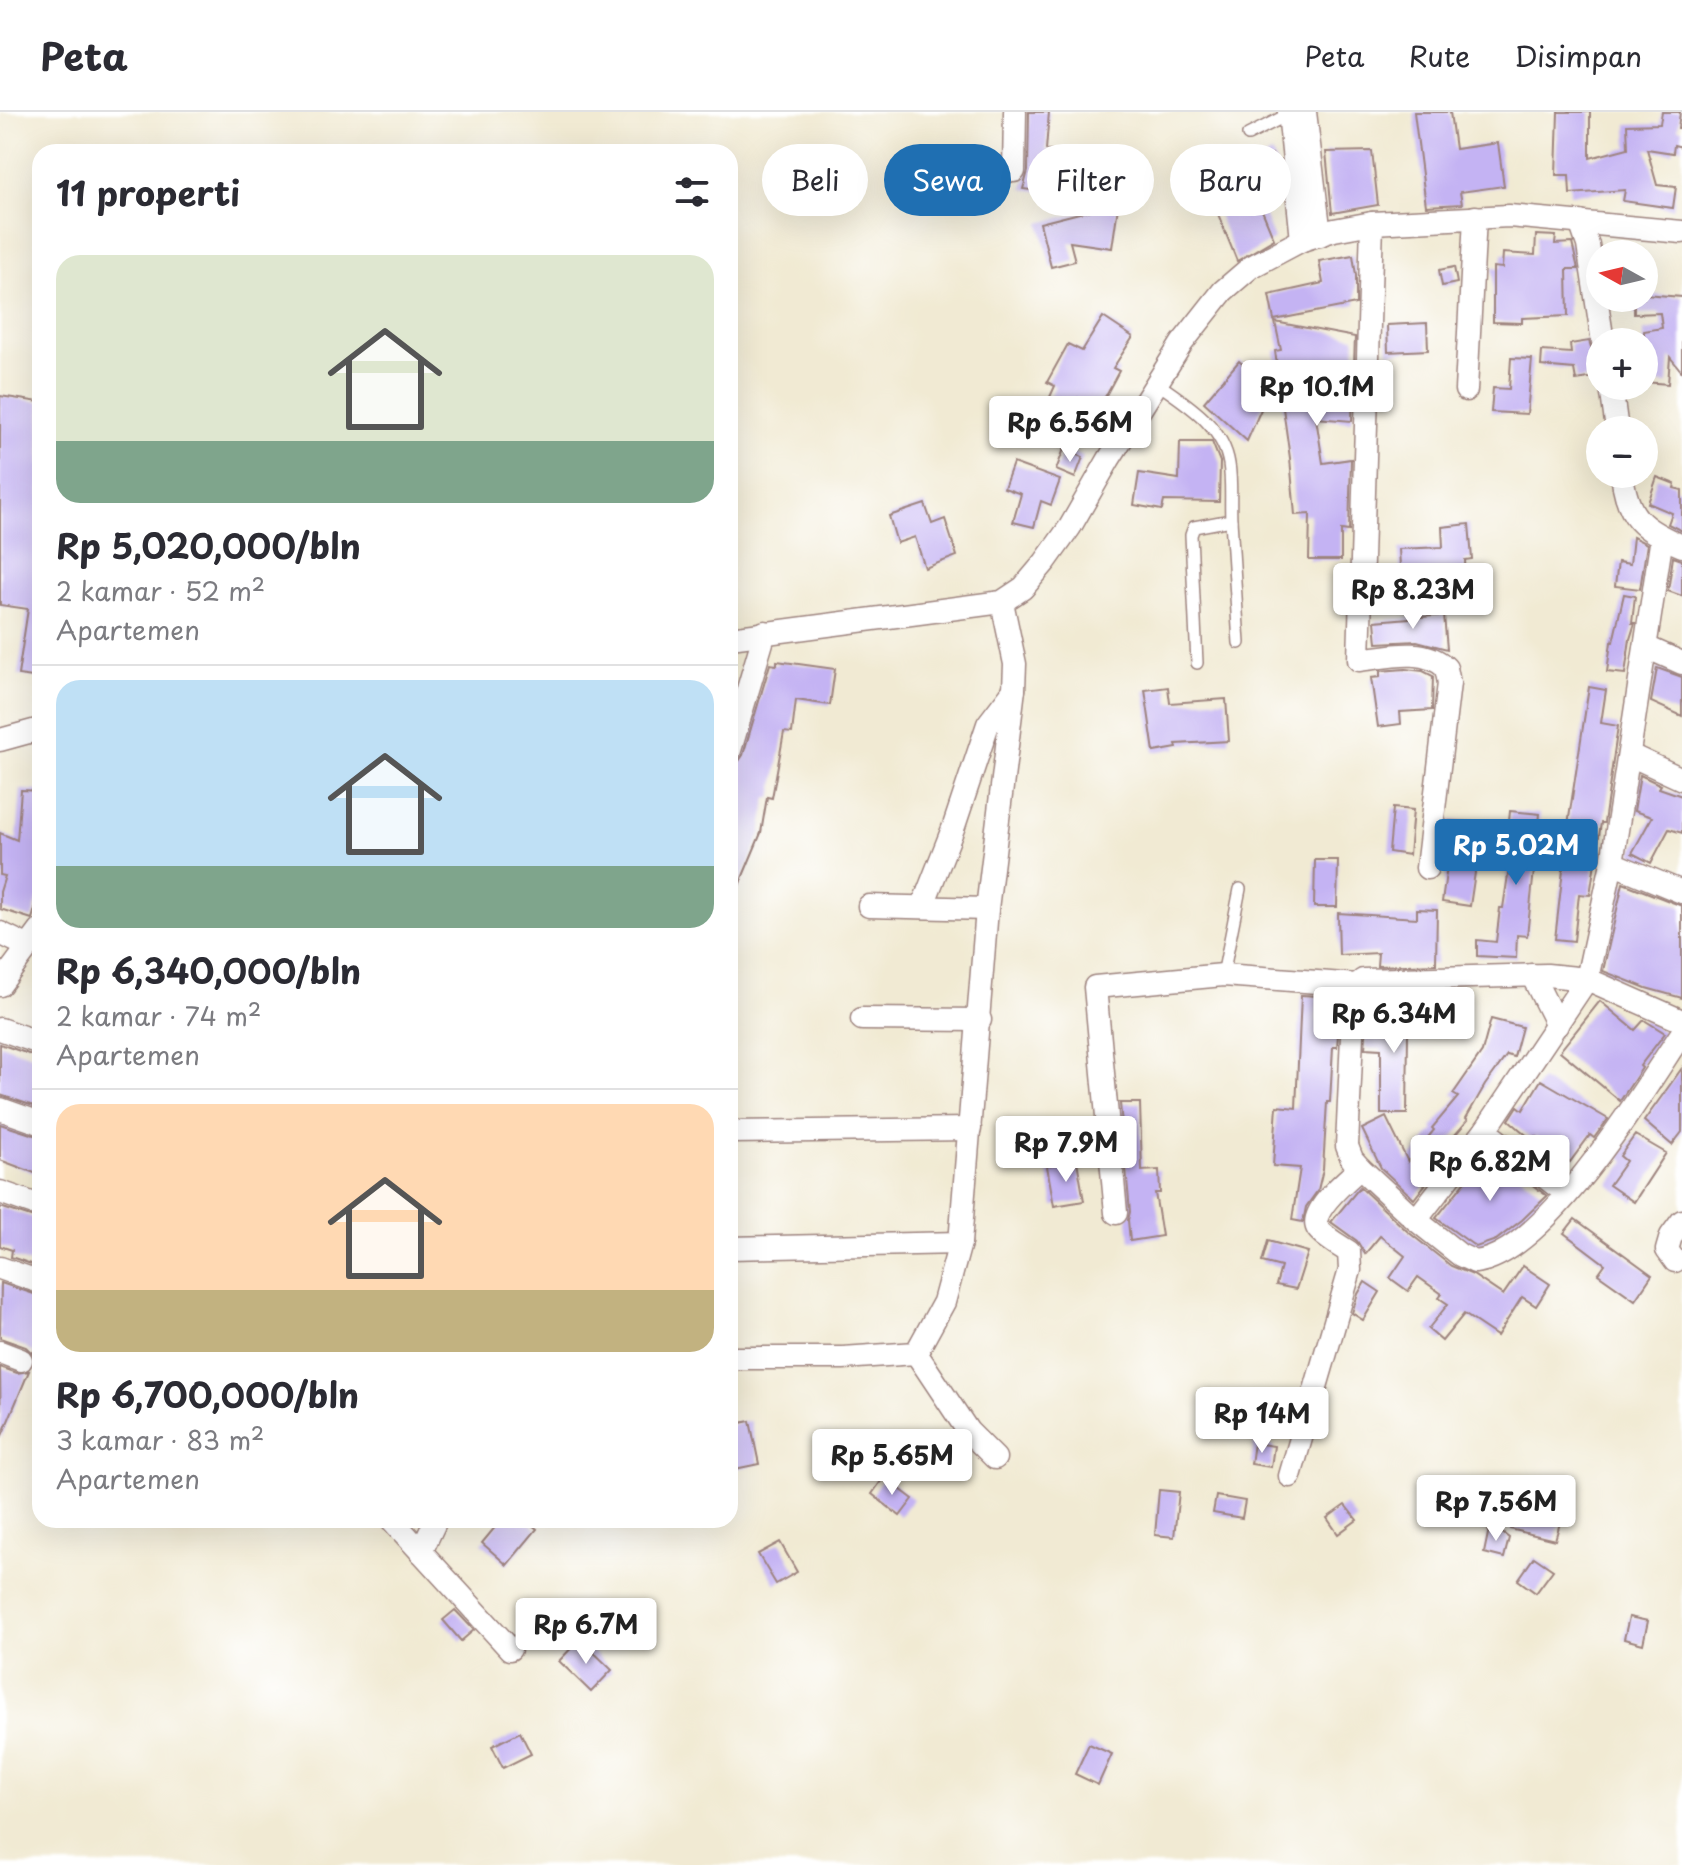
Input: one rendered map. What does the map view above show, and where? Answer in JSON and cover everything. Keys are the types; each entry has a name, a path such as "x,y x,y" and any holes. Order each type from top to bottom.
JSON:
{"street":[{"path":"1014,171 1015,112"},
{"path":"1296,112 1311,238"},
{"path":"738,637 1002,602 1023,588 1070,527 1182,343 1223,291 1251,267 1311,238 1372,223 1509,216 1682,232"},
{"path":"1466,390 1475,217"},
{"path":"1580,222 1588,245 1601,328"},
{"path":"1372,223 1359,660 1430,656 1446,668 1449,683 1427,868"},
{"path":"1416,1220 1485,1131 1587,979 1612,863 1646,647 1672,541 1633,516 1624,488"},
{"path":"916,1353 944,1302 960,1243 987,909 1014,689 1015,664 1002,602"},
{"path":"738,723 765,632"},
{"path":"1646,647 1682,663"},
{"path":"923,905 954,826 988,724 1014,689"},
{"path":"0,740 32,731"},
{"path":"1630,755 1682,779"},
{"path":"1612,863 1682,892"},
{"path":"869,906 987,909"},
{"path":"0,933 32,939"},
{"path":"0,985 32,942"},
{"path":"1116,1213 1095,987 1223,975 1357,985"},
{"path":"1532,975 1557,1025"},
{"path":"1682,1021 1587,979 1532,975 1368,978 1357,985 1354,992 1347,1146 1360,1168 1416,1220 1460,1255 1480,1261 1516,1243 1567,1194 1606,1149 1682,1033"},
{"path":"862,1019 980,1020"},
{"path":"0,1029 32,1040"},
{"path":"0,1109 32,1120"},
{"path":"738,1132 970,1129"},
{"path":"1485,1131 1567,1194"},
{"path":"1290,1476 1350,1270 1349,1252 1320,1231 1316,1220 1340,1186 1360,1168"},
{"path":"0,1192 32,1203"},
{"path":"1675,1261 1667,1250 1671,1236 1682,1221"},
{"path":"738,1248 960,1243"},
{"path":"0,1268 32,1279"},
{"path":"738,1358 843,1358 916,1353"},
{"path":"916,1353 959,1419 995,1458"},
{"path":"399,1528 510,1649"},
{"path":"421,1552 432,1528"}],"lane":[{"path":"1248,135 1296,112"},
{"path":"1157,383 1201,415 1223,441 1229,464 1239,643"},
{"path":"1197,663 1191,535 1194,527 1204,523 1231,520"},
{"path":"1223,975 1240,889"}],"building":[{"path":"1029,112 1049,112 1046,144 1028,144"},
{"path":"1414,112 1450,112 1455,149 1498,143 1504,186 1460,192 1462,204 1426,206"},
{"path":"1558,112 1590,112 1590,158 1628,148 1627,125 1660,124 1662,112 1680,112 1678,129 1682,129 1682,147 1674,145 1673,153 1647,149 1657,185 1676,187 1673,208 1623,201 1625,190 1570,194 1569,175 1556,175"},
{"path":"1372,151 1378,205 1332,213 1326,152"},
{"path":"1068,216 1117,216 1112,248 1070,242 1075,261 1051,267 1040,223"},
{"path":"1219,216 1264,216 1274,239 1237,261"},
{"path":"1536,235 1556,236 1555,244 1572,243 1578,269 1567,269 1568,316 1522,318 1522,323 1493,322 1493,267 1502,268 1503,253 1535,255"},
{"path":"1353,255 1356,304 1274,320 1269,295 1323,283 1319,261"},
{"path":"1454,267 1457,283 1442,286 1439,270"},
{"path":"1658,295 1682,297 1682,372 1670,357 1668,384 1658,383 1658,329 1662,328 1660,313 1634,314 1658,312"},
{"path":"1103,317 1133,337 1113,368 1119,371 1098,410 1078,398 1059,439 1036,428 1055,386 1047,382 1068,344 1082,351"},
{"path":"1275,322 1355,337 1352,421 1316,418 1323,463 1351,459 1349,531 1341,530 1341,560 1309,560 1310,514 1295,515 1275,351 1281,350"},
{"path":"1427,323 1428,350 1388,352 1387,325"},
{"path":"1586,341 1586,378 1576,380 1574,369 1541,366 1542,351 1571,353 1570,344"},
{"path":"1511,358 1532,359 1527,414 1491,412 1493,388 1509,389"},
{"path":"1239,361 1270,389 1247,441 1204,402"},
{"path":"0,396 32,401 32,677 18,675 28,609 0,605"},
{"path":"1180,442 1212,442 1220,462 1219,502 1164,501 1162,510 1134,505 1139,473 1179,479"},
{"path":"1064,449 1083,457 1075,478 1056,470"},
{"path":"1013,463 1060,480 1051,505 1041,501 1034,527 1013,522 1021,494 1004,488"},
{"path":"1658,477 1675,484 1674,488 1682,490 1682,531 1668,524 1672,513 1648,503 1653,488 1658,488"},
{"path":"925,504 932,524 945,519 957,556 925,568 915,537 897,543 889,516"},
{"path":"1469,524 1472,559 1465,560 1466,580 1401,584 1399,549 1443,547 1442,527"},
{"path":"1633,537 1647,544 1640,589 1615,586 1618,562 1630,564"},
{"path":"1673,557 1682,560 1682,596 1668,591"},
{"path":"1624,594 1635,596 1632,623 1635,623 1625,674 1607,672 1611,642"},
{"path":"1444,615 1447,649 1417,641 1377,643 1375,621"},
{"path":"777,661 835,669 830,705 796,700 792,733 784,732 772,798 767,797 761,833 738,888 738,761 743,755 770,664 777,665"},
{"path":"1657,668 1682,677 1682,716 1651,702"},
{"path":"1380,671 1423,671 1433,676 1432,710 1400,712 1401,724 1378,727 1371,678 1380,677"},
{"path":"1168,687 1170,703 1226,699 1229,741 1176,744 1177,748 1154,752 1145,690"},
{"path":"1589,687 1606,690 1601,723 1618,726 1590,895 1579,894 1574,941 1555,939"},
{"path":"1640,775 1661,785 1659,788 1682,796 1682,833 1669,829 1651,863 1632,853 1652,817 1634,811"},
{"path":"21,790 32,791 32,919 0,909 0,892 5,876 0,875 0,833 17,840"},
{"path":"1393,808 1413,810 1409,855 1389,852"},
{"path":"1510,811 1540,814 1527,936 1517,935 1516,958 1477,956 1477,940 1496,942 1513,842 1507,842"},
{"path":"1449,821 1478,822 1477,859 1470,906 1442,902 1450,845"},
{"path":"1315,860 1338,860 1337,907 1314,907"},
{"path":"1623,883 1682,906 1682,998 1603,971"},
{"path":"1417,909 1437,910 1436,964 1377,966 1378,953 1339,955 1338,913 1417,918"},
{"path":"1301,995 1318,996 1316,1021 1339,1022 1337,1047 1333,1047 1330,1102 1327,1102 1323,1169 1318,1190 1306,1207 1303,1222 1292,1220 1300,1168 1273,1166 1277,1106 1296,1108"},
{"path":"1600,1001 1635,1030 1644,1020 1665,1033 1640,1066 1642,1068 1620,1101 1560,1051"},
{"path":"1392,1003 1418,1004 1416,1034 1408,1033 1407,1114 1381,1114 1381,1049 1365,1048 1367,1023 1391,1024"},
{"path":"1491,1019 1522,1027 1514,1057 1507,1055 1485,1085 1466,1118 1468,1120 1441,1151 1426,1173 1431,1177 1414,1199 1381,1168 1362,1129 1386,1117 1408,1162 1458,1097 1453,1094 1482,1052"},
{"path":"0,1044 32,1055 32,1105 0,1095"},
{"path":"1682,1068 1682,1132 1672,1145 1644,1121"},
{"path":"1541,1080 1608,1119 1594,1138 1590,1135 1570,1162 1536,1136 1532,1140 1509,1120 1518,1106 1523,1110"},
{"path":"1120,1103 1140,1103 1142,1171 1159,1170 1160,1193 1155,1193 1162,1236 1130,1241"},
{"path":"0,1124 32,1134 32,1172 0,1160"},
{"path":"1635,1135 1666,1153 1634,1202 1609,1185 1626,1161 1620,1156"},
{"path":"1489,1152 1547,1196 1496,1240 1476,1247 1436,1218"},
{"path":"1077,1161 1084,1201 1054,1206 1047,1166"},
{"path":"1360,1187 1407,1231 1451,1266 1473,1275 1503,1295 1523,1266 1550,1284 1536,1306 1522,1297 1497,1336 1464,1314 1442,1341 1428,1329 1448,1304 1439,1298 1442,1294 1418,1277 1408,1291 1390,1278 1405,1256 1380,1236 1365,1254 1357,1241 1331,1222"},
{"path":"0,1207 32,1217 32,1264 11,1257 12,1250 0,1246"},
{"path":"1575,1219 1652,1275 1635,1300 1598,1274 1605,1264 1564,1233"},
{"path":"1268,1241 1308,1252 1296,1289 1276,1285 1281,1267 1262,1262"},
{"path":"1365,1282 1380,1292 1363,1320 1352,1313"},
{"path":"1,1283 32,1293 32,1353 26,1347 0,1338"},
{"path":"0,1367 17,1373 29,1371 1,1438"},
{"path":"750,1421 759,1464 738,1468 738,1423"},
{"path":"1254,1443 1274,1446 1271,1467 1251,1464"},
{"path":"884,1477 913,1499 900,1516 872,1494"},
{"path":"1159,1490 1179,1492 1174,1537 1155,1535"},
{"path":"1216,1496 1245,1501 1242,1518 1213,1513"},
{"path":"1521,1496 1537,1501 1534,1509 1562,1516 1555,1540 1510,1529"},
{"path":"1345,1505 1357,1520 1338,1534 1327,1518"},
{"path":"1490,1524 1509,1538 1504,1558 1484,1553"},
{"path":"494,1528 537,1529 507,1565 482,1543"},
{"path":"780,1542 797,1572 776,1584 758,1554"},
{"path":"1534,1557 1553,1570 1536,1593 1518,1580"},
{"path":"455,1610 474,1630 461,1641 443,1620"},
{"path":"1629,1617 1648,1621 1643,1644 1624,1639"},
{"path":"580,1639 612,1670 591,1692 559,1661"},
{"path":"520,1732 531,1754 503,1768 492,1746"},
{"path":"1089,1744 1112,1754 1098,1785 1075,1774"}]}
